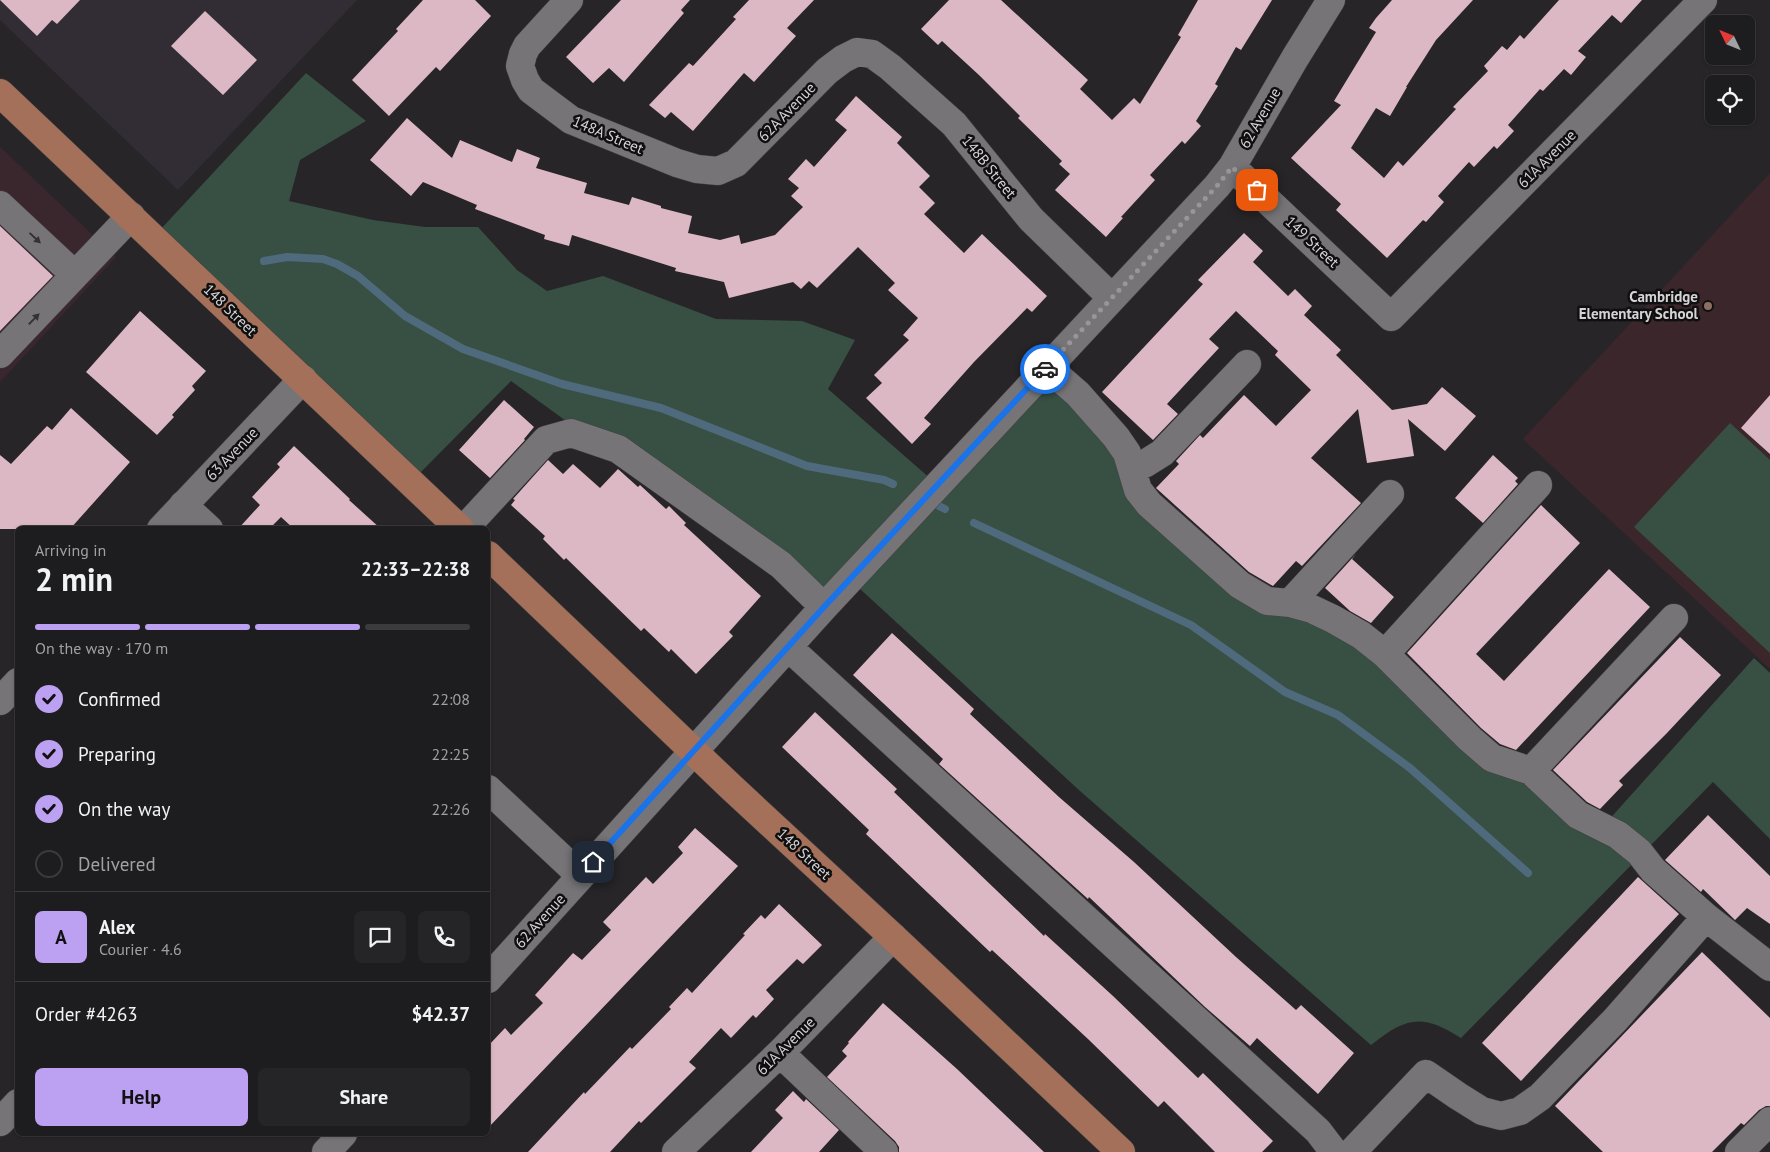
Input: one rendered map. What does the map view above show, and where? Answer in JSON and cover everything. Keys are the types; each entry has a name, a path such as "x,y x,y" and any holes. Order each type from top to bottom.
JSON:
{"main road":[{"name":"148 Street","path":"0,93 459,526"},
{"name":"148 Street","path":"490,557 1121,1152"}],"street":[{"name":"148A Street","path":"569,0 522,54 520,66 531,90 571,120 677,163 697,169 718,171"},
{"name":"62 Avenue","path":"490,977 824,607 1217,186 1232,167 1294,58 1331,0"},
{"name":"61A Avenue","path":"1391,317 1702,0"},
{"name":"62A Avenue","path":"718,171 736,163 827,72 843,59 857,52"},
{"name":"148B Street","path":"857,52 872,54 890,67 954,124 1031,219 1112,298"},
{"name":"149 Street","path":"1232,167 1391,317"},
{"path":"0,205 75,276"},
{"path":"0,354 131,216"},
{"path":"1132,468 1146,463 1162,453 1247,364"},
{"path":"1047,367 1078,394 1116,437 1127,453 1138,490 1149,504 1240,585 1267,601 1290,603 1312,609 1361,635 1385,654 1470,739 1492,758 1531,771 1578,815 1618,834 1639,852 1653,870 1706,917 1770,967"},
{"name":"63 Avenue","path":"164,526 303,379"},
{"path":"465,526 546,440 571,433 618,449 781,565 824,607"},
{"path":"1385,654 1538,485"},
{"path":"1290,603 1390,494"},
{"path":"183,505 206,526"},
{"path":"1531,771 1674,618"},
{"path":"788,647 1310,1125 1334,1152"},
{"path":"0,701 15,685"},
{"path":"490,791 581,876"},
{"path":"1352,1152 1426,1074 1482,1110 1501,1116 1520,1111 1540,1097 1615,1020 1706,917"},
{"name":"61A Avenue","path":"676,1152 780,1053 893,937"},
{"path":"780,1053 884,1152"},
{"path":"0,1122 15,1106"},
{"path":"1739,1152 1770,1121"},
{"path":"326,1152 341,1136"}],"shaded area":[{"path":"0,0 357,0 178,190 0,20"},
{"path":"0,147 116,257 0,382"},
{"name":"Cambridge Elementary School","path":"1770,173 1770,669 1523,439"}],"green space":[{"path":"306,73 366,121 300,160 289,201 373,220 425,227 478,227 517,270 547,291 603,276 716,319 802,321 855,340 828,389 932,480 1048,375 1236,588 1313,615 1528,777 1597,833 1754,658 1770,673 1770,839 1713,782 1461,1038 1435,1025 1425,1022 1414,1022 1394,1029 1371,1045 1080,791 859,588 821,595 573,426 511,381 419,474 159,231"},
{"path":"1730,423 1770,460 1770,653 1634,527"}],"building":[{"path":"0,0 80,0 57,24 52,20 37,36"},
{"path":"423,0 475,0 491,16 440,71 436,67 389,116 352,80 398,31 396,29"},
{"path":"621,0 690,0 681,10 684,13 624,82 609,68 593,83 566,57"},
{"path":"749,0 814,0 787,28 796,36 754,82 744,73 693,131 671,112 665,118 649,105 689,63 693,66 736,19 733,17"},
{"path":"949,0 1001,0 1088,80 1080,89 1112,120 1134,98 1140,104 1181,37 1178,35 1198,0 1272,0 1241,50 1236,47 1215,84 1218,86 1196,121 1201,126 1185,144 1182,141 1150,175 1155,180 1121,217 1123,218 1106,237 1055,190 1070,174 1059,164 1062,161 1018,118 1020,116 980,76 942,41 938,45 921,29"},
{"path":"1392,0 1473,0 1436,40 1390,116 1376,108 1351,148 1384,178 1398,161 1403,166 1456,109 1453,107 1488,71 1484,66 1502,46 1507,50 1520,35 1524,39 1559,0 1642,0 1621,23 1612,15 1578,51 1586,57 1571,75 1564,69 1543,91 1540,89 1508,125 1514,131 1497,149 1494,146 1474,167 1469,162 1438,196 1444,202 1426,222 1423,220 1387,258 1336,210 1341,204 1291,158 1341,105 1334,101 1376,32 1369,28"},
{"path":"205,11 257,60 223,95 171,46"},
{"path":"856,96 902,137 897,143 930,176 919,187 935,203 924,214 964,253 982,234 1047,296 1032,312 1027,308 974,362 924,418 931,424 912,444 866,398 882,383 874,375 909,340 903,335 918,318 888,290 895,283 858,247 817,288 809,281 801,289 793,282 729,298 724,282 675,271 676,268 572,235 569,246 544,239 545,235 475,209 477,205 423,182 411,196 370,160 407,118 452,158 460,140 512,162 517,149 540,158 536,168 587,183 584,193 629,205 632,197 661,206 661,208 692,216 688,233 720,240 739,235 741,244 775,235 803,207 791,196 799,188 788,179 806,159 814,167 847,130 835,120"},
{"path":"0,226 53,276 0,331"},
{"path":"1244,233 1263,251 1253,262 1288,296 1295,289 1312,306 1304,315 1341,350 1336,355 1392,410 1427,404 1442,387 1476,416 1445,451 1408,419 1414,456 1367,463 1358,409 1311,458 1361,503 1302,566 1296,561 1273,586 1249,572 1156,488 1179,464 1176,461 1200,435 1203,438 1244,395 1276,426 1311,390 1275,355 1278,351 1236,311 1209,339 1219,348 1167,404 1178,414 1153,440 1102,392 1203,284 1198,280"},
{"path":"140,311 206,371 192,386 195,390 157,435 86,372"},
{"path":"1770,395 1770,454 1741,428"},
{"path":"504,400 534,427 525,440 490,478 459,450"},
{"path":"71,408 130,462 73,526 15,526 15,529 0,529 0,455 11,464 47,426 52,430"},
{"path":"294,446 378,526 291,526 281,517 272,526 241,526 260,505 252,497 280,467 277,464"},
{"path":"1493,455 1518,478 1515,481 1518,484 1483,523 1455,498"},
{"path":"548,460 563,474 573,464 600,488 618,469 638,487 640,485 666,509 669,506 686,523 684,525 761,596 729,632 733,636 696,674 671,649 669,652 644,628 641,631 566,558 564,560 543,539 545,536 511,505 515,500 513,499"},
{"path":"1541,505 1580,543 1476,654 1504,681 1609,569 1650,607 1516,750 1500,744 1481,728 1407,653"},
{"path":"1356,554 1352,559 1394,597 1371,623 1350,611 1325,588"},
{"path":"892,633 974,709 970,714 1059,797 1134,862 1296,1010 1301,1005 1354,1053 1318,1094 1257,1038 1250,1046 1205,1007 1089,897 1088,899 939,764 943,759 853,675"},
{"path":"1680,637 1721,675 1619,781 1623,785 1600,809 1587,802 1553,770"},
{"path":"815,712 897,789 894,792 1044,936 1045,934 1113,996 1198,1078 1203,1073 1273,1141 1262,1152 1215,1152 1164,1101 1158,1107 992,950 990,952 866,834 869,830 782,747"},
{"path":"1708,815 1770,876 1770,924 1747,908 1735,920 1703,889 1701,892 1665,860"},
{"path":"695,828 738,866 490,1126 490,1044 505,1028 511,1035 543,1003 535,995 573,953 582,960 611,930 603,922 646,877 653,884 683,853 678,847"},
{"path":"1638,877 1679,914 1521,1081 1482,1043"},
{"path":"779,904 822,945 803,964 797,959 766,990 774,999 756,1018 753,1015 731,1038 721,1028 689,1062 696,1068 641,1123 639,1121 610,1152 528,1152 584,1092 585,1094 630,1047 632,1049 671,1009 669,1007 687,988 692,993 761,915 765,919"},
{"path":"1702,952 1770,1018 1770,1106 1759,1110 1744,1125 1741,1123 1712,1152 1603,1152 1555,1106"},
{"path":"883,1003 957,1069 1044,1152 899,1152 899,1147 895,1141 827,1077 847,1056 842,1051 848,1042"},
{"path":"793,1091 804,1102 806,1099 839,1130 819,1152 751,1152 783,1118 775,1110"}],"waterway":[{"path":"264,261 287,257 323,259 337,264 358,276 405,316 463,349 562,384 661,408 807,466 884,480 893,484"},
{"path":"939,506 945,509"},
{"path":"974,523 1191,625 1285,692 1338,715 1410,768 1528,873"}],"way so far":[{"path":"1045,369 1217,186 1232,167 1257,190"}],"place":[{"name":"Cambridge Elementary School","path":"1708,306"}],"route":[{"path":"593,862 824,607 1045,369"}]}
